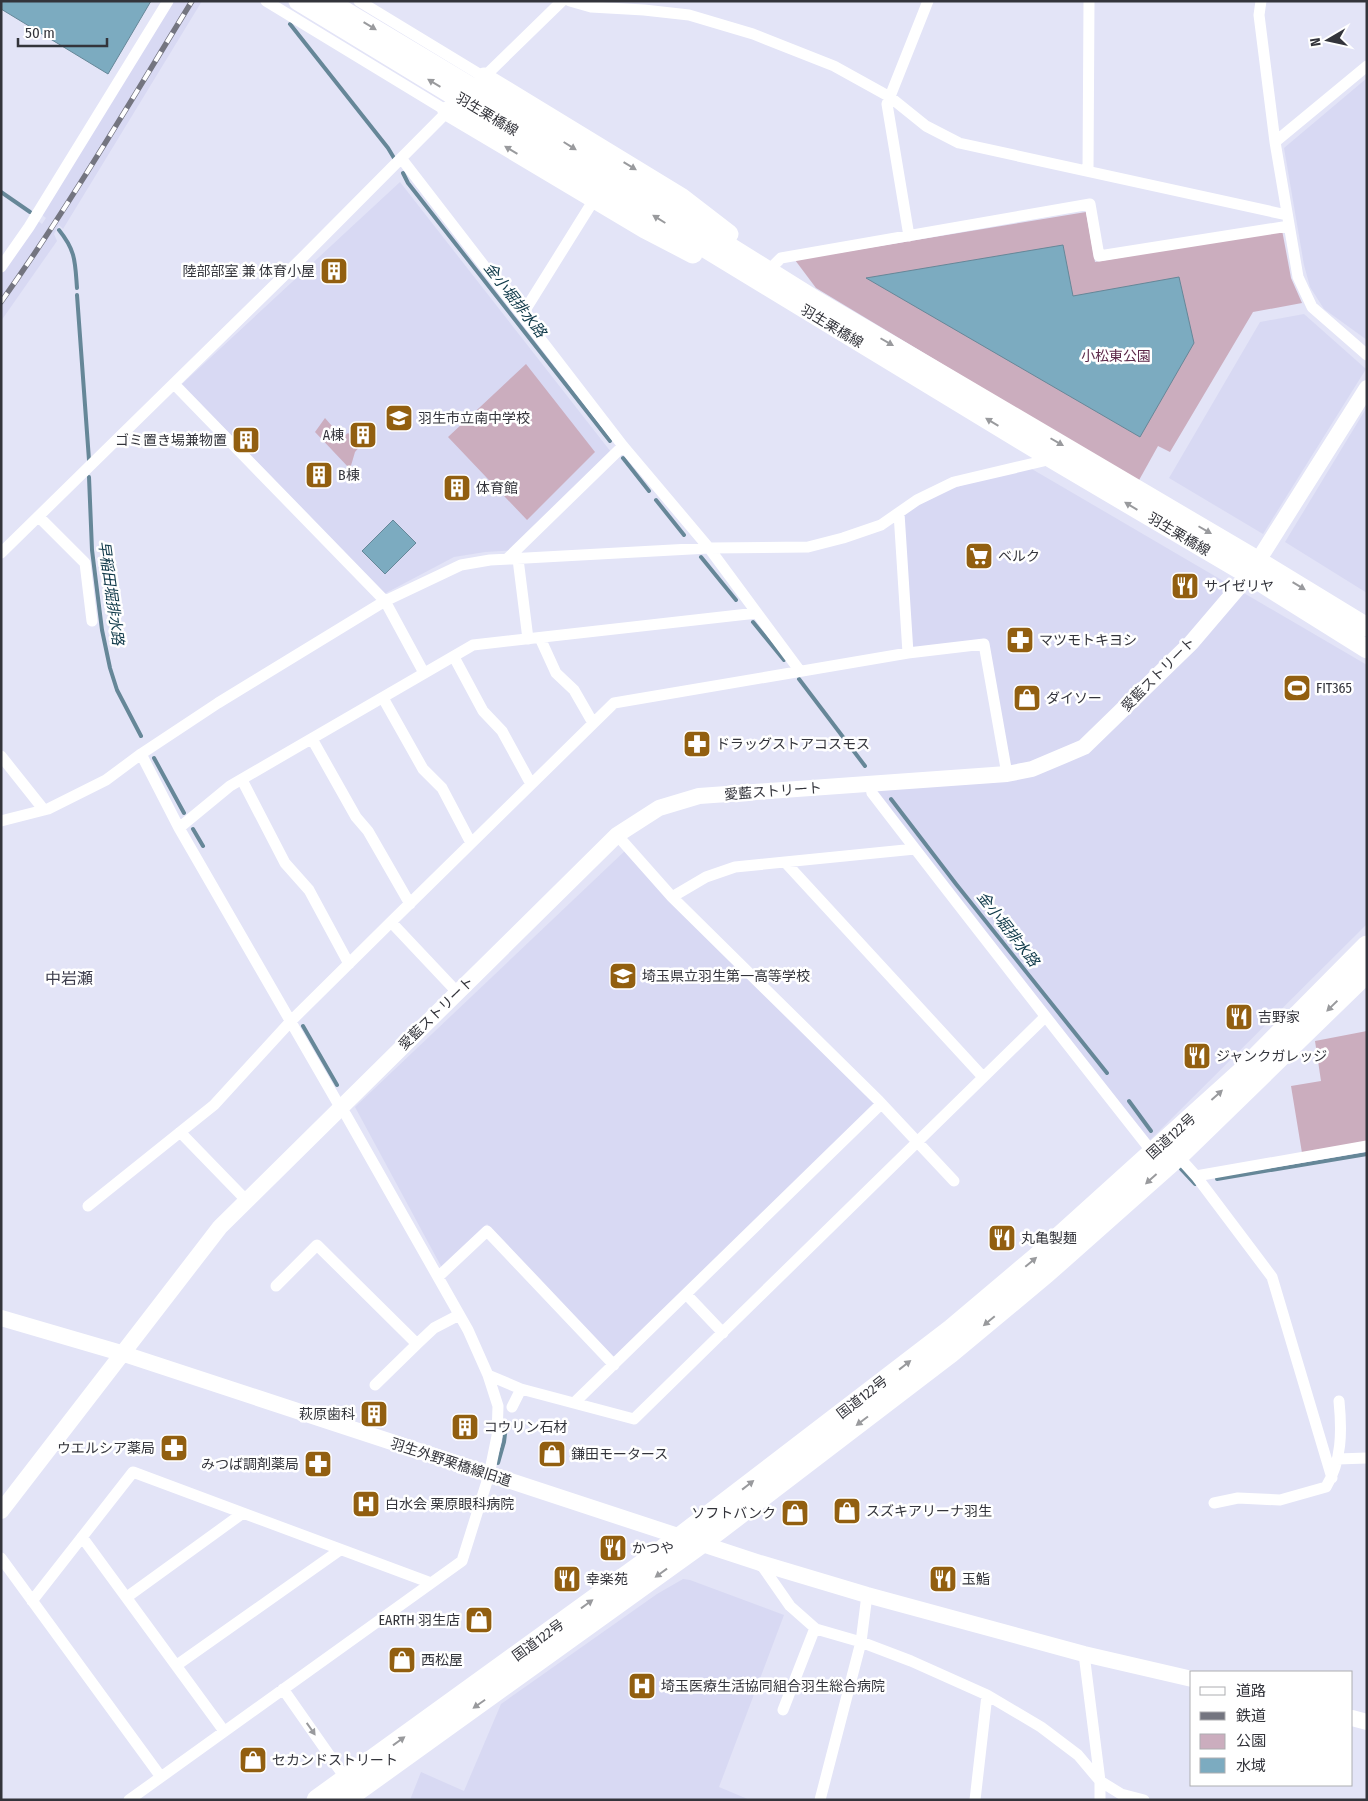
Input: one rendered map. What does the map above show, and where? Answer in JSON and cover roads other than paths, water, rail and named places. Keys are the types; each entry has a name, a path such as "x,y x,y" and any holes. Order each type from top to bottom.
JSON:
{"highway":[{"name":"国道122号","path":"691,1540 1035,1259 1242,1072 1367,946"},
{"name":"国道122号","path":"317,1800 351,1793 691,1540 950,1354 1046,1273 1178,1156 1367,972"}],"main road":[{"name":"羽生栗橋線","path":"298,1 524,128"},
{"name":"羽生栗橋線","path":"328,1 524,128 816,308 1253,568 1367,649"},
{"path":"484,77 681,197 772,267 816,308"},
{"path":"448,112 645,230 816,308"},
{"name":"羽生栗橋線","path":"816,308 1052,459 1253,568 1367,627"}],"street":[{"path":"1,267 29,227 168,1"},
{"path":"266,1 448,112"},
{"path":"358,1 484,77"},
{"path":"1,554 562,1"},
{"path":"570,1 591,7 689,15 754,34 834,66 890,97 926,126 960,143 1088,171 1288,220"},
{"path":"908,236 887,104 928,1"},
{"path":"1088,171 1089,1"},
{"path":"1261,1 1259,15 1275,142 1298,278 1312,307 1367,355"},
{"path":"1275,142 1367,66"},
{"path":"401,158 623,446 709,548 800,672"},
{"path":"772,267 781,258 1090,204 1099,256 1288,220"},
{"path":"522,315 590,206"},
{"path":"174,384 385,601 424,674"},
{"name":"愛藍ストリート","path":"1,1511 220,1227 617,836 659,808 699,796 1007,774 1032,769 1084,746 1190,643 1253,568 1367,388"},
{"path":"513,559 623,446"},
{"path":"1,821 44,810 106,780 141,754 223,700 385,601 460,565 513,559 709,548 808,547 881,525 917,500 954,482 1052,459"},
{"path":"899,513 908,653"},
{"path":"39,517 85,563 92,621"},
{"path":"513,559 528,639"},
{"path":"179,828 230,786 473,645 757,613"},
{"path":"540,638 556,673 574,690 593,723"},
{"path":"88,1206 214,1105 291,1021 614,703 908,653 984,644 1007,774"},
{"path":"454,657 483,711 502,731 531,784"},
{"path":"383,698 423,769 442,788 471,843"},
{"path":"312,738 356,817 368,831 410,904"},
{"path":"129,1800 462,1561 489,1475 497,1436 498,1406 488,1375 459,1315 346,1115 179,828 141,754"},
{"path":"1,756 44,810"},
{"path":"242,780 286,863 309,890 349,964"},
{"path":"870,784 872,794 1044,1017 1153,1153"},
{"path":"617,836 672,897 881,1104 954,1181"},
{"path":"672,897 706,877 735,867 915,849"},
{"path":"785,862 984,1077"},
{"path":"391,922 457,992"},
{"path":"488,1375 521,1389 634,1420 1044,1017"},
{"path":"574,1403 881,1104"},
{"path":"180,1132 247,1201"},
{"path":"1196,1176 1367,1146"},
{"path":"1178,1156 1196,1176 1272,1278 1332,1478"},
{"path":"438,1277 487,1231 614,1365"},
{"path":"276,1286 317,1245 417,1344"},
{"path":"686,1294 723,1333"},
{"path":"375,1385 434,1328 459,1315"},
{"name":"羽生外野栗橋線旧道","path":"1,1318 121,1354 760,1563 867,1595 1084,1654 1190,1679"},
{"path":"512,1407 521,1389"},
{"path":"1214,1503 1238,1498 1280,1500 1326,1487 1332,1478 1342,1431 1339,1401"},
{"path":"1337,1459 1367,1458"},
{"path":"32,1601 132,1472 431,1583"},
{"path":"127,1597 243,1513"},
{"path":"82,1537 224,1731"},
{"path":"177,1665 340,1550"},
{"path":"1,1558 160,1777"},
{"path":"760,1563 790,1606 815,1628 861,1642 911,1661 987,1695 1042,1727 1078,1755 1100,1782 1121,1794 1144,1800"},
{"path":"820,1800 861,1642 867,1595"},
{"path":"783,1710 815,1628"},
{"path":"1084,1654 1100,1782 1100,1800"},
{"path":"283,1689 351,1793"},
{"path":"975,1800 987,1695"},
{"path":"1353,1718 1367,1722"}],"water":[{"path":"1,1 151,1 108,74 1,9"},
{"path":"1063,245 1073,296 1179,277 1194,343 1140,437 866,278"},
{"path":"393,520 416,543 385,574 362,551"}],"waterway":[{"name":"金小堀排水路","path":"290,24 394,158"},
{"name":"金小堀排水路","path":"403,173 408,183 610,441"},
{"name":"早稲田堀排水路","path":"1,192 30,212"},
{"name":"早稲田堀排水路","path":"59,230 72,251 77,288"},
{"name":"早稲田堀排水路","path":"77,295 89,460"},
{"name":"金小堀排水路","path":"623,458 649,491"},
{"name":"早稲田堀排水路","path":"89,477 92,550 102,630 117,690 141,736"},
{"name":"金小堀排水路","path":"656,500 684,535"},
{"name":"金小堀排水路","path":"701,557 736,600"},
{"name":"金小堀排水路","path":"753,622 784,660"},
{"name":"金小堀排水路","path":"799,679 865,766"},
{"name":"早稲田堀排水路","path":"154,758 184,813"},
{"name":"金小堀排水路","path":"891,799 956,884 1107,1073"},
{"name":"早稲田堀排水路","path":"193,829 203,846"},
{"name":"早稲田堀排水路","path":"303,1026 337,1085"},
{"name":"金小堀排水路","path":"1129,1101 1151,1131"},
{"path":"1217,1179 1367,1154"},
{"name":"金小堀排水路","path":"1181,1169 1195,1184"},
{"name":"早稲田堀排水路","path":"498,1463 506,1426"}],"railway":[{"path":"1,302 75,191 192,1"}],"place":[{"name":"陸部部室 兼 体育小屋","path":"334,271"},
{"name":"羽生市立南中学校","path":"399,418"},
{"name":"A棟","path":"363,435"},
{"name":"ゴミ置き場兼物置","path":"246,440"},
{"name":"B棟","path":"319,475"},
{"name":"体育館","path":"457,488"},
{"name":"ベルク","path":"979,556"},
{"name":"サイゼリヤ","path":"1185,586"},
{"name":"マツモトキヨシ","path":"1020,640"},
{"name":"FIT365","path":"1297,688"},
{"name":"ダイソー","path":"1027,698"},
{"name":"ドラッグストアコスモス","path":"697,744"},
{"name":"埼玉県立羽生第一高等学校","path":"623,976"},
{"name":"吉野家","path":"1239,1017"},
{"name":"ジャンクガレッジ","path":"1197,1056"},
{"name":"丸亀製麺","path":"1002,1238"},
{"name":"萩原歯科","path":"374,1414"},
{"name":"コウリン石材","path":"465,1427"},
{"name":"ウエルシア薬局","path":"174,1448"},
{"name":"鎌田モータース","path":"552,1454"},
{"name":"みつば調剤薬局","path":"318,1464"},
{"name":"白水会 栗原眼科病院","path":"366,1504"},
{"name":"スズキアリーナ羽生","path":"847,1511"},
{"name":"ソフトバンク","path":"795,1513"},
{"name":"かつや","path":"613,1548"},
{"name":"幸楽苑","path":"567,1579"},
{"name":"玉鮨","path":"943,1579"},
{"name":"EARTH 羽生店","path":"479,1620"},
{"name":"西松屋","path":"402,1660"},
{"name":"埼玉医療生活協同組合羽生総合病院","path":"642,1686"},
{"name":"セカンドストリート","path":"253,1760"}],"district":[{"name":"中岩瀬","path":"69,978"}],"park label":[{"name":"小松東公園","path":"1116,356"}]}
